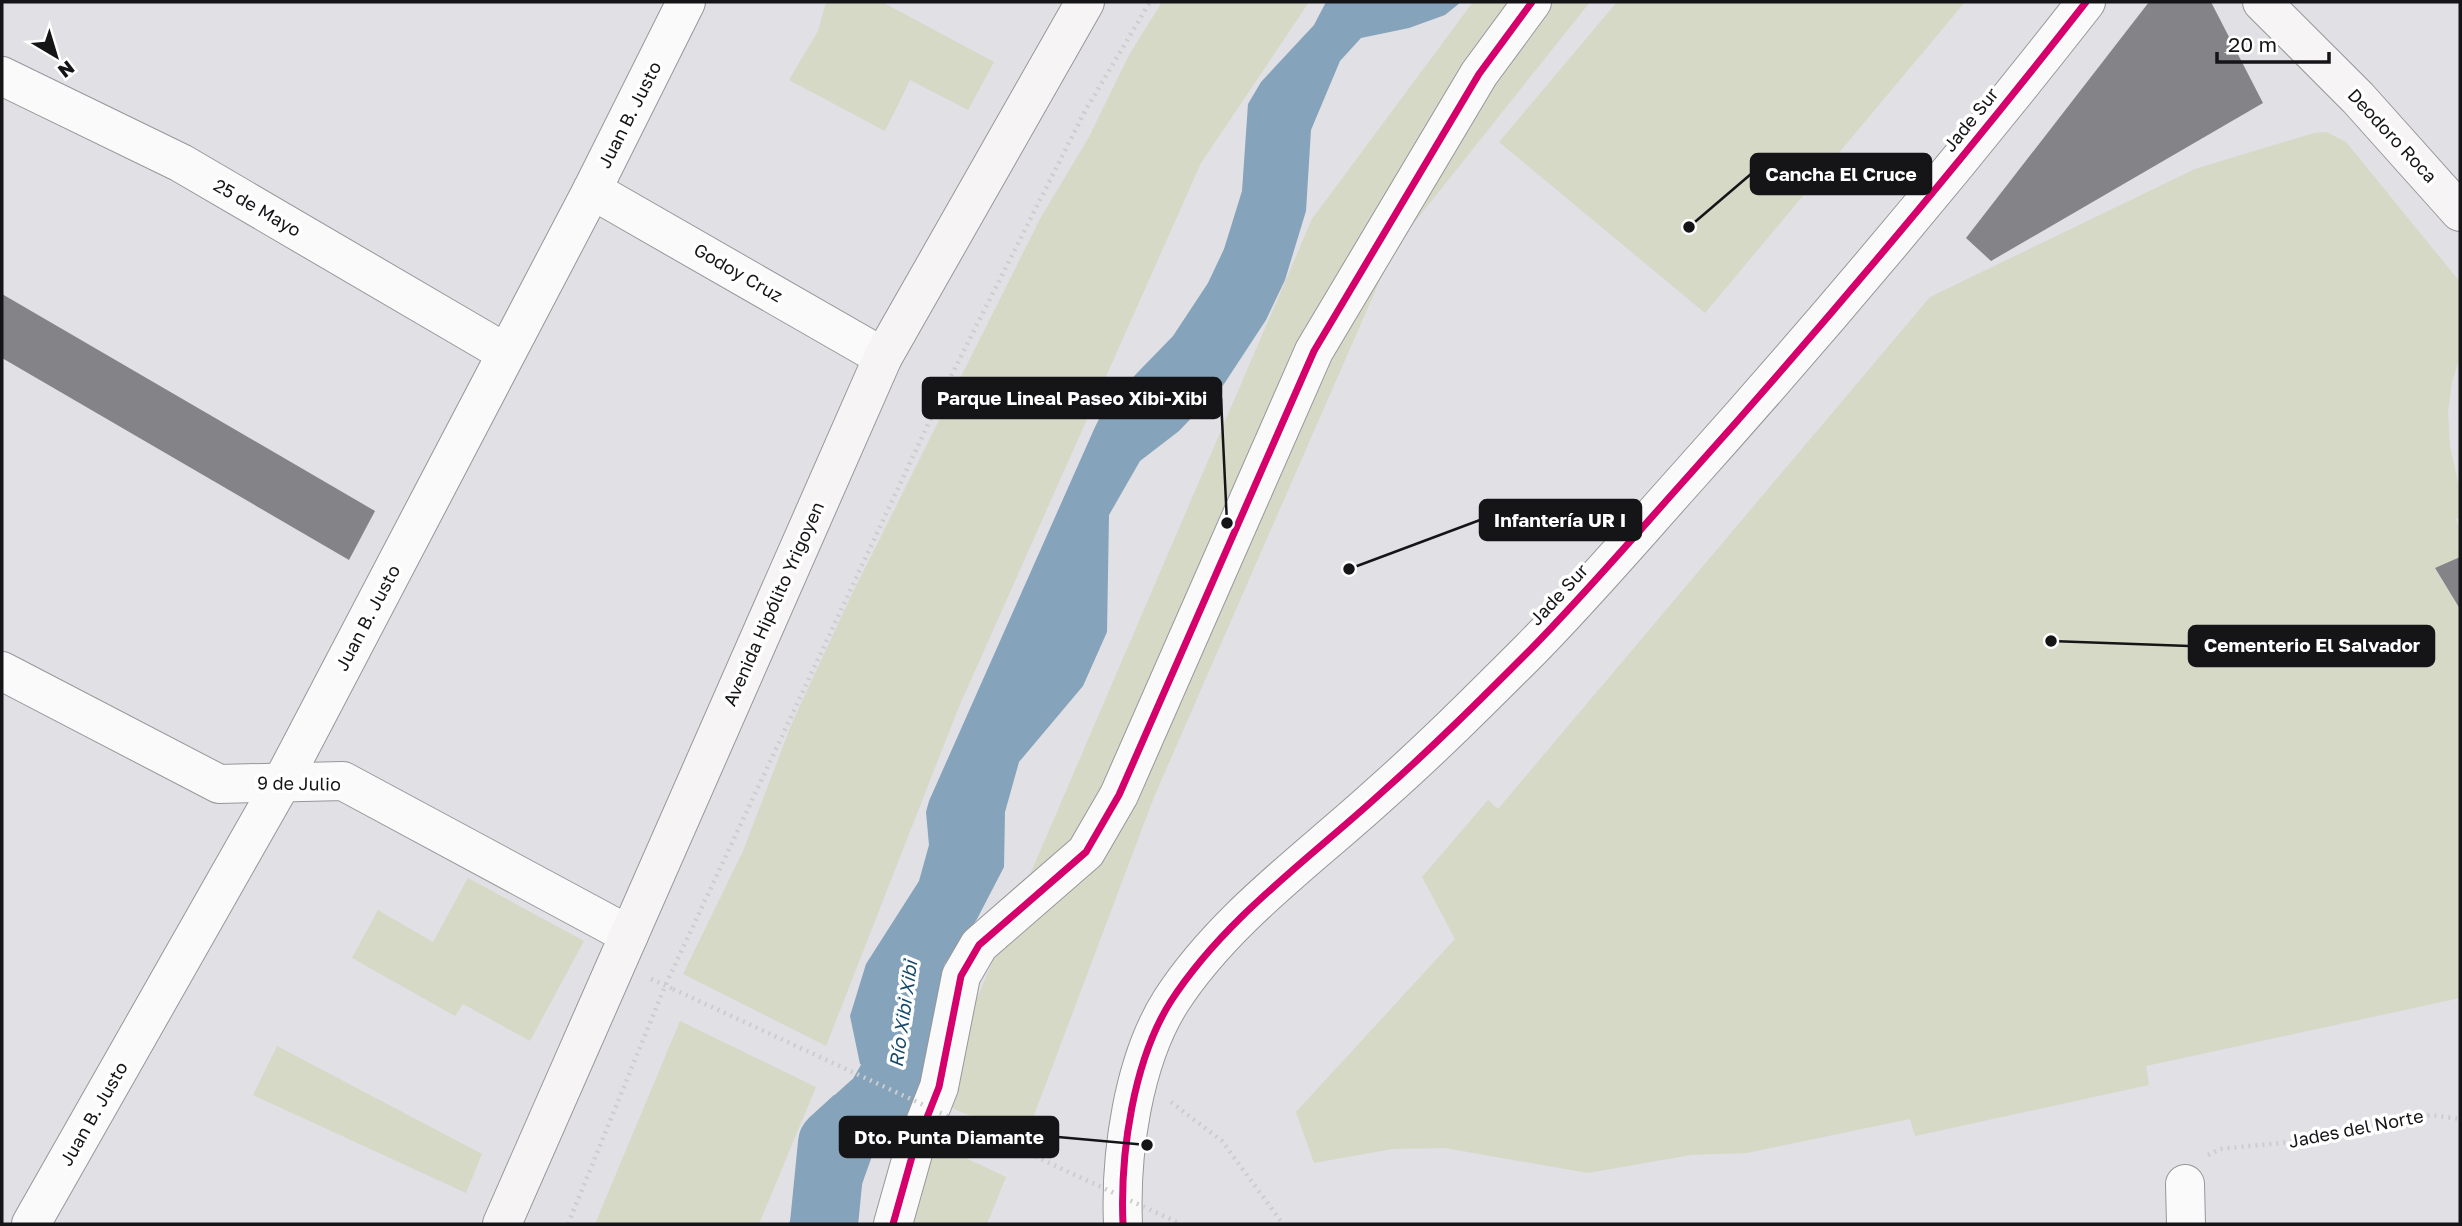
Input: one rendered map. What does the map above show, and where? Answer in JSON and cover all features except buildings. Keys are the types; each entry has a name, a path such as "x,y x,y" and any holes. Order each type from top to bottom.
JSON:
{"main road":[{"name":"Avenida Hipólito Yrigoyen","path":"502,1224 883,357 1085,2"},
{"name":"Deodoro Roca","path":"2262,2 2358,98 2460,212"}],"street":[{"name":"Juan B. Justo","path":"31,1224 282,782 592,190 686,2"},
{"path":"893,1224 914,1153 939,1087 961,976 979,945 1086,852 1119,795 1314,351 1479,74 1532,2"},
{"name":"Jade Sur","path":"1123,1224 1122,1197 1137,1075 1150,1038 1171,1001 1206,953 1460,720 1566,611 1746,411 1932,193 2086,2"},
{"name":"25 de Mayo","path":"2,76 181,163 506,353"},
{"name":"Godoy Cruz","path":"592,190 883,357"},
{"name":"9 de Julio","path":"2,671 219,784 343,781 629,935"},
{"path":"2185,1184 2186,1224"}],"path":[{"path":"568,1224 665,986 945,388 1085,111 1150,2"},
{"path":"673,989 1181,1224"},
{"path":"1137,1075 1222,1141 1283,1224"}],"green space":[{"path":"826,2 882,2 994,62 968,110 910,80 885,131 789,80 818,31"},
{"path":"1162,2 1309,2 1201,163 958,709 826,1046 683,974 743,851 792,723 851,596 1040,219 1089,137 1129,55"},
{"path":"1473,2 1590,2 1394,248 1154,797 1025,1139 933,1100 1312,219"},
{"path":"1617,2 1965,2 1705,313 1499,142"},
{"path":"2326,132 2346,142 2460,282 2460,356 2452,382 2448,412 2450,446 2460,491 2460,517 2456,519 2460,531 2460,557 2435,569 2460,609 2460,998 2146,1066 2149,1085 1915,1136 1910,1119 1747,1153 1691,1155 1588,1173 1445,1148 1392,1149 1314,1163 1296,1112 1455,939 1422,877 1488,800 1498,809 1930,297 2195,169 2314,133"},
{"path":"468,878 584,941 530,1041 463,1004 455,1016 352,958 378,910 433,942"},
{"path":"680,1021 816,1087 759,1224 595,1224"},
{"path":"277,1046 482,1154 466,1193 253,1095"},
{"path":"925,1139 1006,1177 987,1224 889,1224"}],"water":[{"path":"1326,2 1461,2 1445,15 1409,28 1361,38 1340,61 1311,130 1306,211 1285,280 1266,320 1224,384 1179,431 1140,461 1109,515 1107,632 1083,686 1019,762 1005,812 1004,867 977,919 944,965 932,1074 923,1095 860,1064 850,1016 866,964 919,881 929,845 926,812 929,801 1106,405 1173,336 1208,283 1224,249 1242,191 1248,104 1261,82 1314,25"},
{"path":"834,1095 910,1131 894,1141 876,1145 857,1198 857,1224 789,1224 801,1183 797,1164 800,1133 809,1118"}],"waterway":[{"name":"Río Xibi Xibi","path":"824,1224 832,1143 880,1100 899,1067 908,987"}],"cycle path":[{"path":"893,1224 913,1153 939,1087 961,976 979,945 1086,852 1119,795 1314,351 1479,74 1532,2"},
{"path":"1123,1224 1127,1138 1138,1079 1158,1025 1192,971 1216,943 1269,891 1418,759 1571,607 1843,299 2086,2"}],"place":[{"name":"Cancha El Cruce","path":"1689,227"},
{"name":"Parque Lineal Paseo Xibi-Xibi","path":"1227,523"},
{"name":"Infantería UR I","path":"1349,569"},
{"name":"Cementerio El Salvador","path":"2051,641"},
{"name":"Dto. Punta Diamante","path":"1147,1145"}]}
